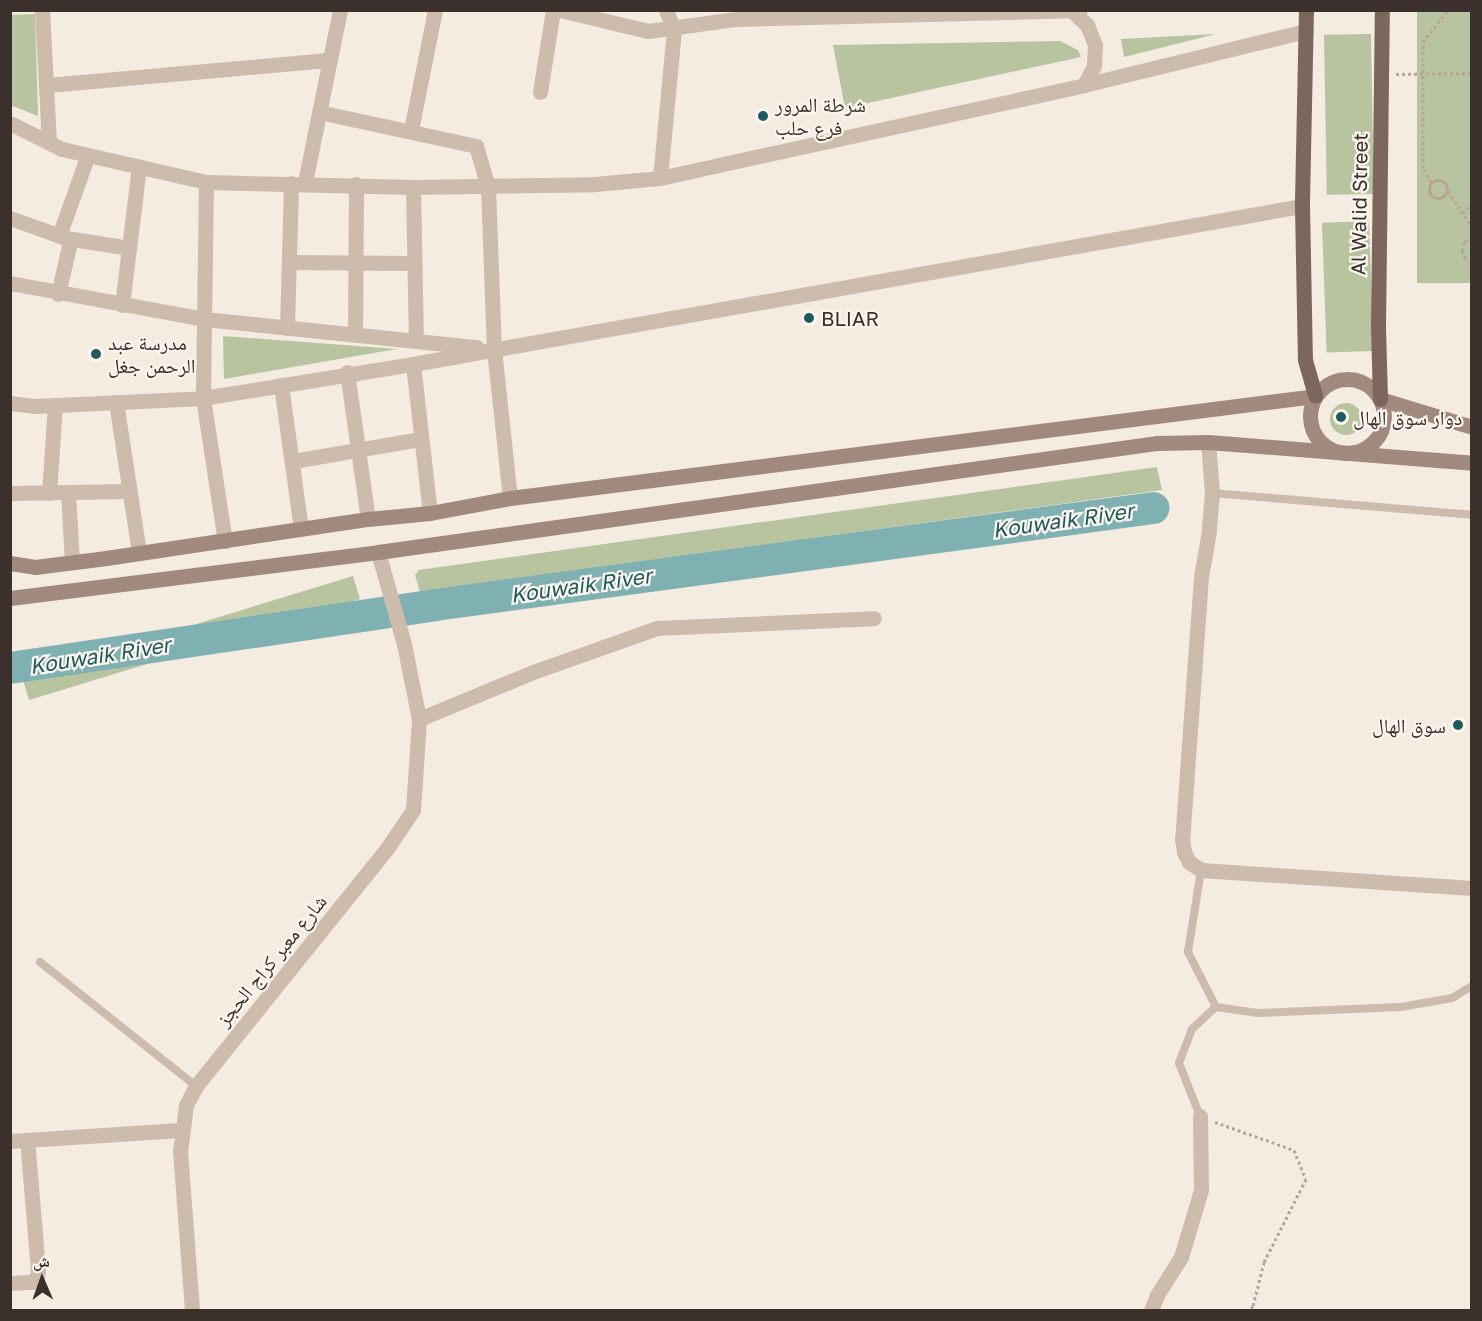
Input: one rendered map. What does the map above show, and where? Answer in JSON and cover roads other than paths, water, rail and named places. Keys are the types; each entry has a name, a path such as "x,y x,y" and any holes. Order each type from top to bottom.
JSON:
{"main road":[{"path":"1305,10 1302,206 1305,360 1316,396"},
{"name":"Al Walid Street","path":"1380,399 1378,326 1382,10"},
{"path":"1380,399 1384,420 1376,439 1368,447 1347,453 1336,451 1317,438 1310,417 1316,396 1333,381 1354,379 1365,383 1380,399 1472,426"},
{"path":"10,563 35,567 368,519 430,513 510,498 1316,396"},
{"path":"10,598 378,552 1157,443 1208,442 1472,463"}],"street":[{"path":"42,10 48,84 49,142"},
{"path":"287,328 289,262 298,183 319,112 340,10"},
{"path":"411,130 435,10"},
{"path":"540,92 553,10"},
{"path":"560,10 648,31 674,30 694,23 736,19 1080,10"},
{"path":"660,178 674,30 666,10"},
{"path":"1072,11 1087,25 1095,45 1094,66 1084,85"},
{"path":"10,123 62,149 206,182 413,187 595,184 660,178 1084,85 1305,31"},
{"path":"48,84 330,60"},
{"path":"319,112 411,130 476,146 488,187 494,349 510,498"},
{"path":"58,294 70,242 60,233 88,155"},
{"path":"122,305 139,166"},
{"path":"206,182 203,398 225,541"},
{"path":"355,334 356,184"},
{"path":"413,187 416,341"},
{"path":"10,403 55,405 203,398 347,372 412,364 1302,206"},
{"path":"10,218 66,238 129,248"},
{"path":"289,262 414,263"},
{"path":"10,283 58,294 204,319 494,349"},
{"path":"412,364 430,513"},
{"path":"347,372 368,519"},
{"path":"281,385 301,529"},
{"path":"116,402 139,553"},
{"path":"49,493 55,405"},
{"path":"293,461 421,439"},
{"path":"1208,442 1212,493 1209,531 1201,577 1182,839 1184,852 1189,862 1201,870 1472,888"},
{"path":"11,497 49,493 129,491"},
{"path":"68,493 72,562"},
{"name":"شارع معبر كراج الحجز","path":"192,1311 180,1152 186,1105 196,1086 388,847 413,810 418,719 404,644 387,576 378,552"},
{"path":"418,719 533,672 657,628 874,618"},
{"path":"1151,1311 1157,1295 1181,1257 1201,1190 1200,1116"},
{"path":"10,1141 182,1130"},
{"path":"10,1283 32,1282 37,1278 38,1270 27,1140"}],"lane":[{"path":"1212,493 1472,515"},
{"path":"1201,870 1188,952 1215,1007"},
{"path":"40,962 196,1086"},
{"path":"1215,1007 1258,1012 1401,1007 1452,998 1472,986"},
{"path":"1200,1116 1179,1063 1192,1029 1215,1007"}],"waterway":[{"name":"Kouwaik River","path":"10,668 435,605 1153,508"}],"place":[{"name":"شرطة المرور فرع حلب","path":"763,116"},
{"name":"BLIAR","path":"809,318"},
{"name":"مدرسة عبد الرحمن جغل","path":"96,354"},
{"name":"دوار سوق الهال","path":"1341,417"},
{"name":"سوق الهال","path":"1458,725"}]}
